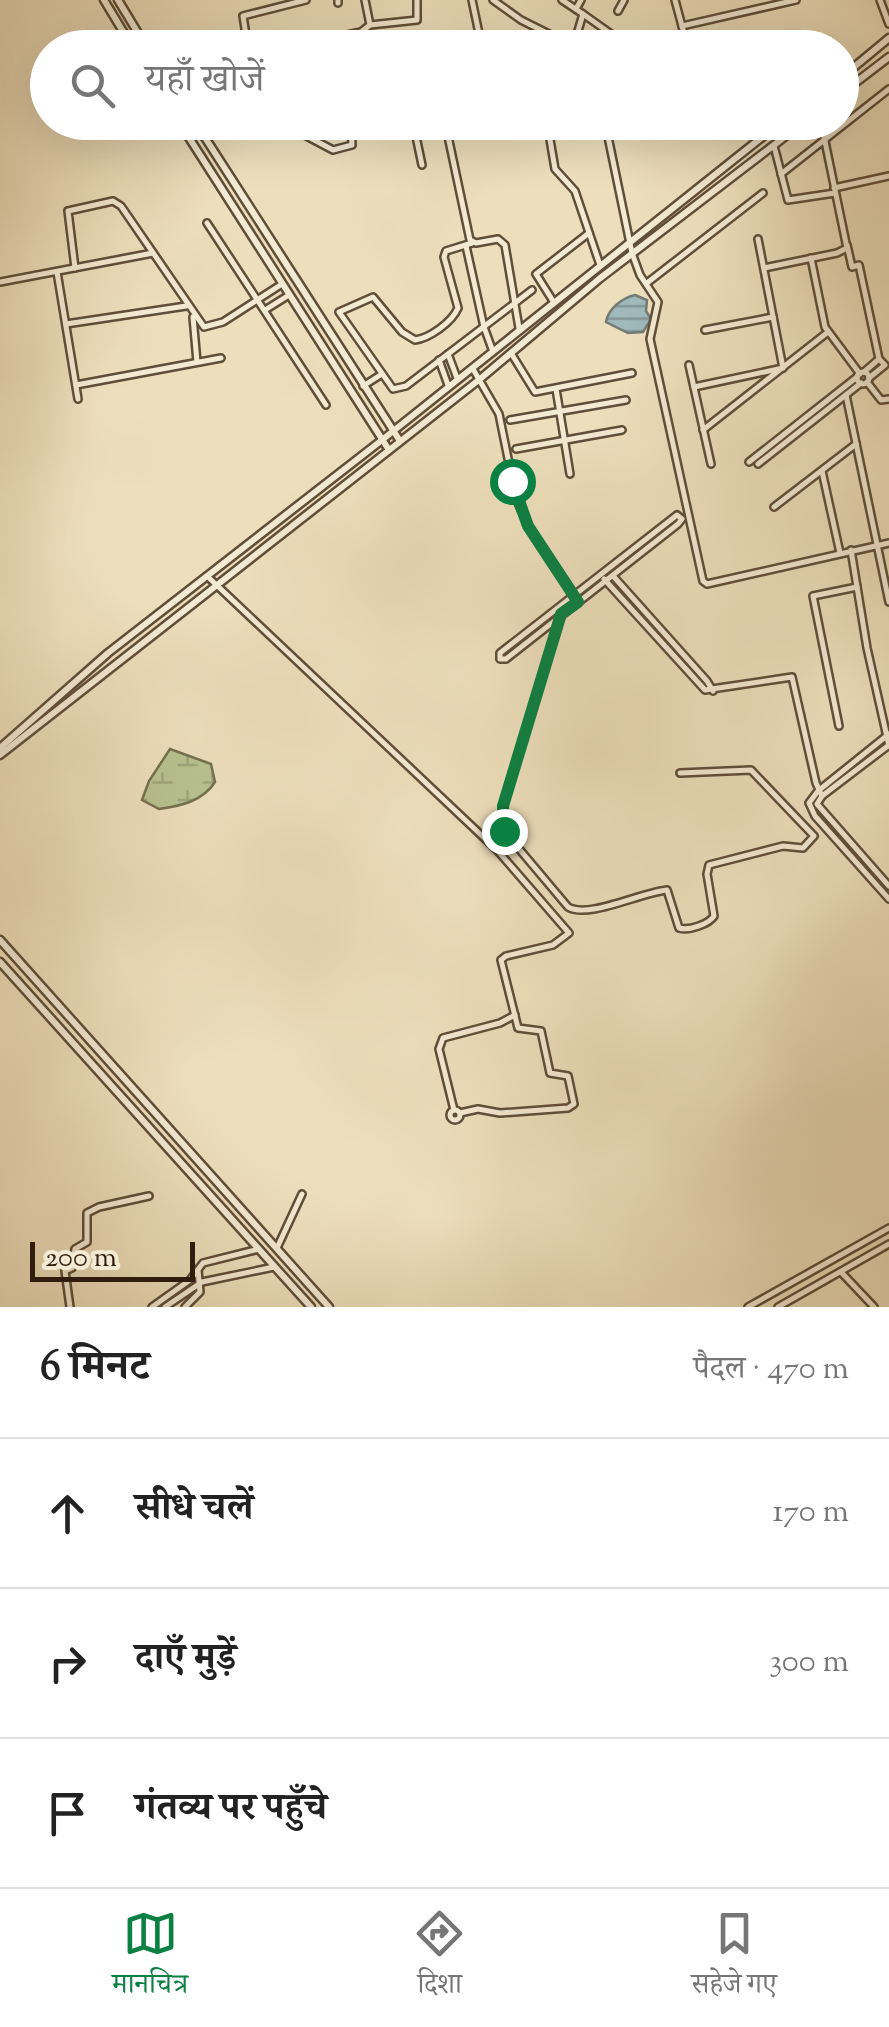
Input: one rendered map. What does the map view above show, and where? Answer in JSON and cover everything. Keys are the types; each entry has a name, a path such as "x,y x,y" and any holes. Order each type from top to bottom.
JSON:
{"street":[{"path":"104,0 122,30"},
{"path":"118,0 136,30"},
{"path":"246,30 244,16 306,0"},
{"path":"365,0 370,25"},
{"path":"363,30 370,25 418,20 416,0"},
{"path":"472,0 478,30"},
{"path":"493,0 540,30"},
{"path":"562,0 606,30"},
{"path":"576,9 581,0"},
{"path":"618,12 624,0"},
{"path":"675,0 683,30"},
{"path":"682,26 796,0"},
{"path":"880,0 889,24"},
{"path":"578,30 582,14"},
{"path":"859,63 889,38"},
{"path":"859,80 889,56"},
{"path":"859,113 889,90"},
{"path":"191,140 389,450"},
{"path":"206,140 400,442"},
{"path":"314,140 333,150 352,145 352,140"},
{"path":"417,140 422,165"},
{"path":"449,140 484,327 492,349"},
{"path":"550,140 555,168 573,186 600,265"},
{"path":"609,140 632,253 658,302 650,340 702,581 707,584 889,543"},
{"path":"0,748 108,653 758,140"},
{"path":"0,756 480,379 632,253 782,140"},
{"path":"749,462 884,360 859,265 852,267 825,140 781,174"},
{"path":"774,146 788,200 889,176"},
{"path":"646,284 763,193"},
{"path":"75,268 67,214 71,208 117,202 200,324 209,328 282,283"},
{"path":"207,223 326,405"},
{"path":"554,301 538,281 538,272 589,233"},
{"path":"758,239 783,368"},
{"path":"519,328 516,303 502,240 446,251 444,257 458,308 455,315 427,337 415,340 402,332 373,297 339,312 393,389 400,389 448,354 516,303 532,290"},
{"path":"764,268 844,251 846,242"},
{"path":"0,282 154,253"},
{"path":"811,258 828,332 881,400 889,399"},
{"path":"57,272 78,398"},
{"path":"264,310 289,294"},
{"path":"66,324 188,305"},
{"path":"193,314 197,362"},
{"path":"704,330 773,316"},
{"path":"703,430 828,332"},
{"path":"511,353 534,392 632,374"},
{"path":"448,354 457,378"},
{"path":"76,385 220,358"},
{"path":"439,360 448,385"},
{"path":"689,365 710,464"},
{"path":"471,366 499,414 522,512 536,540 576,598"},
{"path":"694,388 783,368"},
{"path":"363,386 382,374"},
{"path":"758,464 863,378"},
{"path":"556,390 570,474"},
{"path":"846,395 889,602"},
{"path":"510,420 626,400"},
{"path":"516,448 622,430"},
{"path":"774,507 856,444"},
{"path":"822,470 840,553"},
{"path":"576,598 506,660 500,658 500,653 576,598 607,576 678,524 681,516 674,517 607,576"},
{"path":"820,793 889,745 851,550"},
{"path":"210,573 497,850 570,933 559,942 501,959 515,1015 518,1029 541,1031 550,1073 568,1076 574,1104 568,1108 514,1112 478,1108 457,1112 439,1049 443,1038 500,1024 515,1015"},
{"path":"607,576 702,688 713,691 782,676 792,678 820,793"},
{"path":"839,726 812,596 857,586"},
{"path":"561,614 503,806 504,831 576,912 593,912 630,897 667,890 680,928 686,929 713,919 709,866 788,845 803,848 814,836 750,770 680,773"},
{"path":"888,735 820,793 813,805 815,816 889,898"},
{"path":"813,805 889,886"},
{"path":"0,940 329,1307"},
{"path":"0,962 310,1307"},
{"path":"191,1173 202,1162"},
{"path":"277,1248 302,1194"},
{"path":"70,1307 65,1272 72,1268 74,1249 87,1242 87,1213 149,1196"},
{"path":"748,1307 889,1228"},
{"path":"778,1307 889,1244"},
{"path":"152,1307 190,1280 207,1261 259,1249"},
{"path":"165,1307 202,1282 274,1266"},
{"path":"186,1307 200,1292 198,1270"},
{"path":"844,1270 874,1307"}],"green space":[{"path":"170,749 211,764 215,782 198,798 159,809 142,800 149,781"}],"water":[{"path":"635,295 647,300 646,311 651,319 643,332 628,333 606,322 616,305"}],"route":[{"path":"504,831 503,806 561,614 578,602 528,526 512,481"}]}
